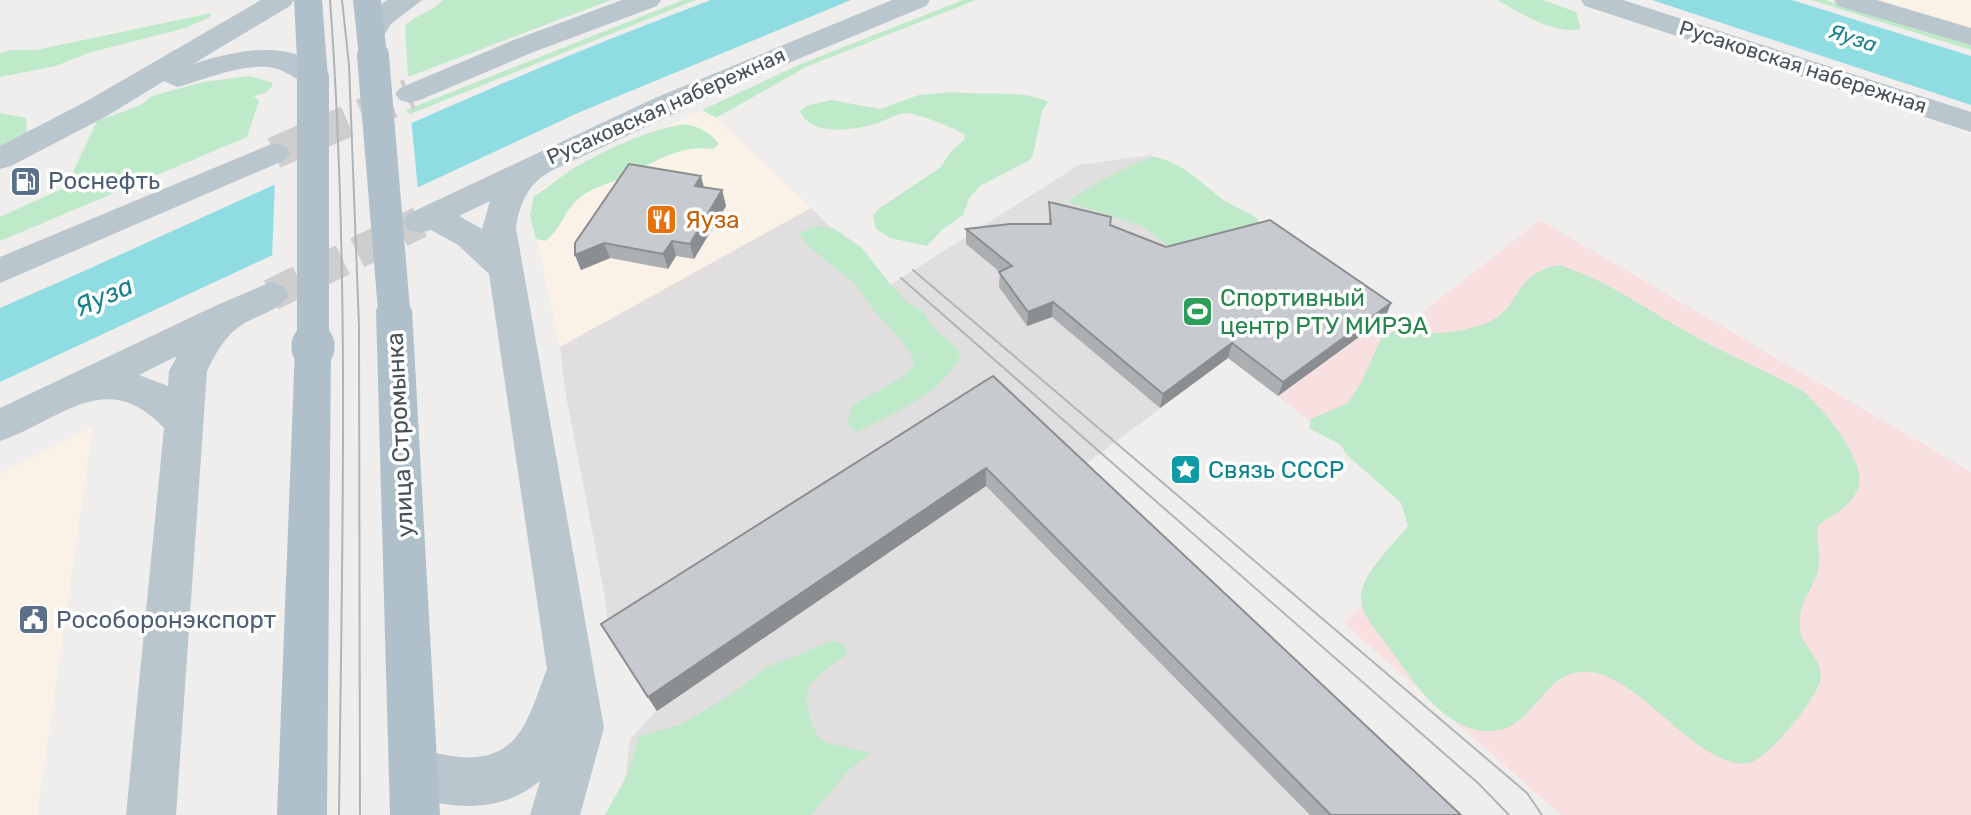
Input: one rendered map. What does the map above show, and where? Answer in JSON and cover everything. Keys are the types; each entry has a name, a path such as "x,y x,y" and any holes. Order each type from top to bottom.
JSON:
{"main road":[{"path":"0,159 96,109 280,0"},
{"path":"301,809 313,348 313,78 308,0"},
{"name":"улица Стромынка","path":"367,0 394,310 415,794"},
{"path":"372,45 376,23 382,16 408,0"},
{"path":"410,94 521,47 647,0"},
{"name":"Русаковская набережная","path":"505,269 472,235 445,222 424,220 533,166 749,68 916,0"},
{"name":"Русаковская набережная","path":"1595,0 1971,122"},
{"path":"1848,0 1971,37"},
{"path":"96,109 197,72 248,61 276,59 292,62 304,68 313,78"},
{"path":"0,271 274,153"},
{"path":"533,166 511,188 500,214 499,228 580,728 555,815"},
{"path":"0,425 271,295"},
{"path":"151,815 188,371 205,338 230,314"},
{"path":"83,385 139,387 168,407 182,422"},
{"path":"415,794 459,781 484,782 506,776 524,765 541,747 570,666"}],"shaded area":[{"path":"1877,0 1971,0 1971,28"},
{"path":"702,110 716,118 811,208 560,347 532,216 531,206 537,194 551,181"},
{"path":"1151,155 1385,318 1278,396 1228,358 1075,472 1436,815 611,815 625,783 630,739 656,711 610,639 604,592 565,390 560,347 811,208 890,285 1079,165"},
{"path":"1540,220 1971,472 1971,815 1561,815 1344,623 1442,526 1278,396 1385,318 1417,317"},
{"name":"Рособоронэкспорт","path":"93,427 37,815 0,815 0,473"}],"green space":[{"path":"443,0 611,0 408,77 405,26"},
{"path":"683,0 696,0 410,114 406,110"},
{"path":"963,0 976,0 806,67 716,118 702,110 803,63"},
{"path":"1497,0 1543,0 1576,12 1581,29 1549,26"},
{"path":"1811,0 1825,0 1971,45 1971,50"},
{"path":"211,13 210,17 185,28 88,53 56,66 0,77 0,53 36,50"},
{"path":"248,76 271,82 273,86 265,93 254,96 259,101 247,137 0,241 0,217 66,187 97,121 141,105 152,96 203,82"},
{"path":"953,92 1015,94 1048,102 1042,111 1033,155 1030,160 980,186 970,197 963,215 943,229 927,246 890,238 876,229 873,216 877,210 941,167 949,154 965,139 964,134 936,121 907,113 875,124 834,130 813,125 800,111 806,106 831,100 880,109 919,95"},
{"path":"0,113 26,118 27,133 0,152"},
{"path":"685,124 704,131 719,144 713,149 677,152 588,192 573,204 550,237 545,241 536,239 530,215 534,196 574,168 614,147 656,131"},
{"path":"1155,157 1182,168 1222,199 1257,218 1259,224 1170,247 1142,226 1068,202 1110,176"},
{"path":"817,226 835,229 862,248 890,284 907,302 923,311 931,326 958,349 960,356 941,382 915,402 856,432 847,424 853,405 902,377 915,364 903,342 875,312 855,284 802,239 799,233"},
{"path":"1559,265 1609,286 1701,340 1801,390 1840,433 1856,462 1859,485 1853,498 1818,526 1817,572 1801,609 1801,634 1820,669 1818,685 1792,726 1768,751 1749,763 1731,762 1709,752 1623,685 1596,673 1579,672 1566,676 1554,684 1513,725 1500,730 1482,731 1464,726 1434,705 1408,675 1363,609 1361,595 1367,577 1408,526 1401,503 1346,454 1341,445 1309,428 1311,419 1348,403 1362,381 1382,336 1402,331 1449,332 1489,322 1507,308 1534,275"},
{"path":"832,641 844,644 846,655 818,676 808,690 806,699 812,723 818,736 825,742 870,754 849,770 811,815 605,815 628,773 639,736 682,724 733,693 767,667"}],"water":[{"path":"711,0 851,0 580,112 0,382 0,308 442,110"},
{"path":"1652,0 1792,0 1971,56 1971,105"}],"pier":[{"path":"411,118 418,190 272,258 275,180"}],"building":[{"name":"Яуза","path":"629,164 701,176 695,186 722,190 690,244 672,241 663,254 604,243 575,255 575,243"},
{"name":"Спортивный центр РТУ МИРЭА","path":"1049,202 1111,217 1110,225 1166,247 1270,220 1391,303 1283,382 1232,343 1163,394 1053,302 1028,312 999,272 1012,266 966,229 1010,224 1051,224"},
{"path":"993,376 1461,815 1331,815 986,468 648,697 601,624"}],"tunnel":[{"path":"274,153 410,94"},
{"path":"271,295 420,222"}],"tram line":[{"path":"330,0 342,306 343,509 339,815"},
{"path":"342,0 349,65 359,326 360,815"},
{"path":"913,270 1527,793 1542,815"},
{"path":"901,278 1479,784 1509,815"}],"place":[{"name":"Роснефть","path":"25,181"},
{"name":"Яуза","path":"662,220"},
{"name":"Спортивный центр РТУ МИРЭА","path":"1197,312"},
{"name":"Связь СССР","path":"1185,470"},
{"name":"Рособоронэкспорт","path":"33,620"}]}
